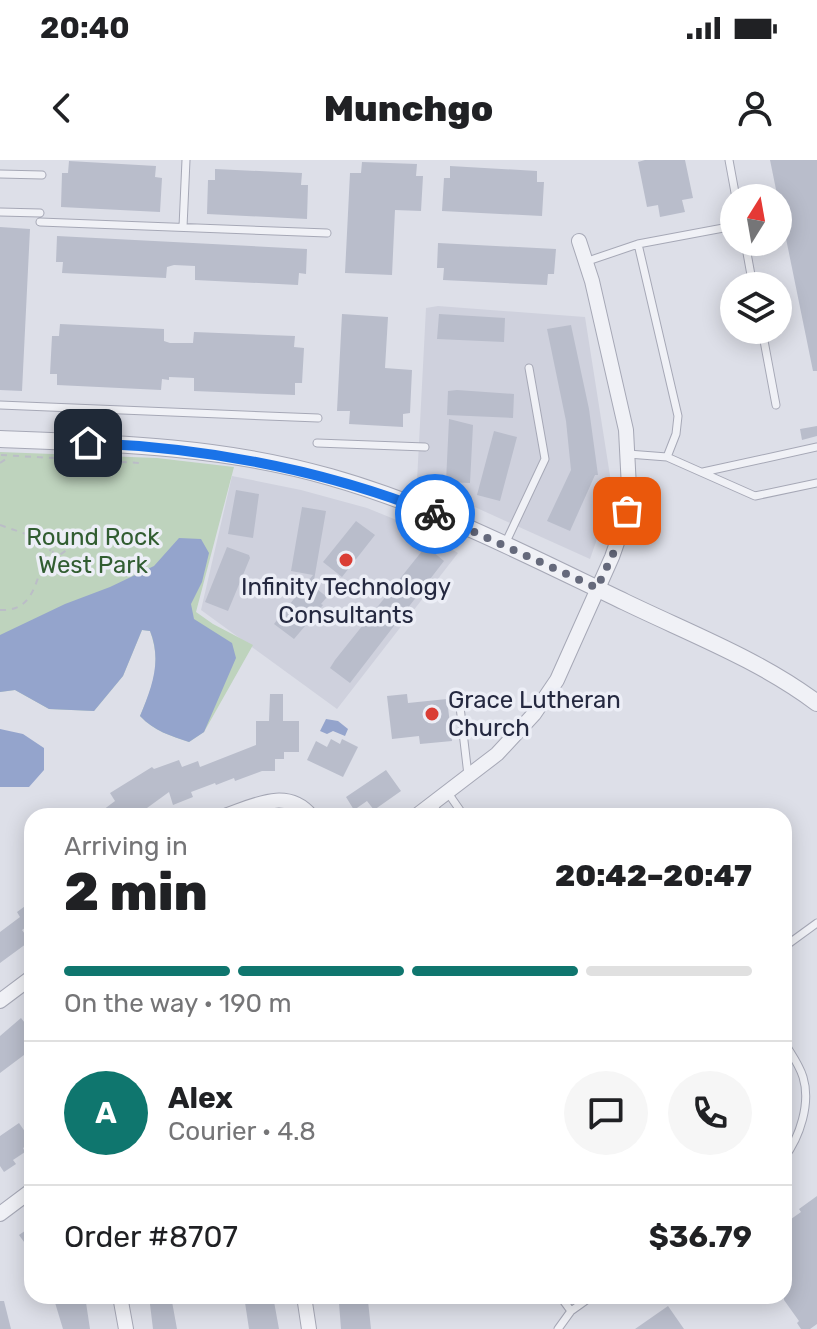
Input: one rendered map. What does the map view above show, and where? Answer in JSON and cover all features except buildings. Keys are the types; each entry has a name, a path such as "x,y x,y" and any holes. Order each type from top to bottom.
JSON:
{"street":[{"path":"438,808 448,793 497,754 537,710 557,680 612,557 625,520 629,488 626,430 579,241"},
{"path":"0,439 148,446 273,464 395,498 504,545 752,662 817,703"},
{"path":"248,808 281,799 302,808"},
{"path":"0,1001 24,983"},
{"path":"0,1214 24,1196"},
{"path":"121,1304 126,1329"},
{"path":"305,1304 309,1329"}],"lane":[{"path":"183,227 186,160"},
{"path":"729,160 733,184"},
{"path":"0,174 42,175"},
{"path":"0,212 40,218 327,233"},
{"path":"585,262 638,244 720,229"},
{"path":"638,244 678,416 676,434 667,457"},
{"path":"765,344 776,405"},
{"path":"504,545 545,459 529,368"},
{"path":"0,405 318,418"},
{"path":"317,443 425,447"},
{"path":"701,473 817,447"},
{"path":"628,454 667,457 755,496 817,483"},
{"path":"459,698 468,777"},
{"path":"448,793 458,808"},
{"path":"792,941 817,923"},
{"path":"792,1057 805,1081 805,1101 792,1148"},
{"path":"566,1304 571,1311"},
{"path":"558,1329 571,1311 581,1304"}],"path":[{"path":"0,454 140,463"},
{"path":"0,463 10,456"},
{"path":"0,525 43,540 57,557 94,530"},
{"path":"0,610 21,605 36,591 40,568 51,548"}],"shaded area":[{"path":"438,306 585,317 611,482 603,522 590,559 417,481 426,308"},
{"path":"232,476 367,508 404,523 458,553 337,709 201,610"}],"green space":[{"name":"Round Rock West Park","path":"0,452 157,458 234,467 196,612 253,645 204,732 189,742 157,729 140,716 156,664 150,631 142,630 123,676 94,711 49,709 15,690 0,692"}],"water":[{"path":"179,538 201,539 209,553 202,582 191,604 194,619 232,643 236,658 204,732 189,742 157,729 140,716 152,684 155,663 150,631 142,630 123,676 94,711 49,709 15,690 0,692 0,635 154,566"},
{"path":"326,719 338,721 348,729 345,736 333,731 327,734 320,731"},
{"path":"0,729 23,734 44,748 44,770 29,787 0,787"}],"way so far":[{"path":"435,514 597,588 620,539 627,511"}],"place":[{"name":"Infinity Technology Consultants","path":"346,560"},
{"name":"Grace Lutheran Church","path":"432,714"}],"route":[{"path":"88,443 148,446 273,464 328,477 435,514"}]}
